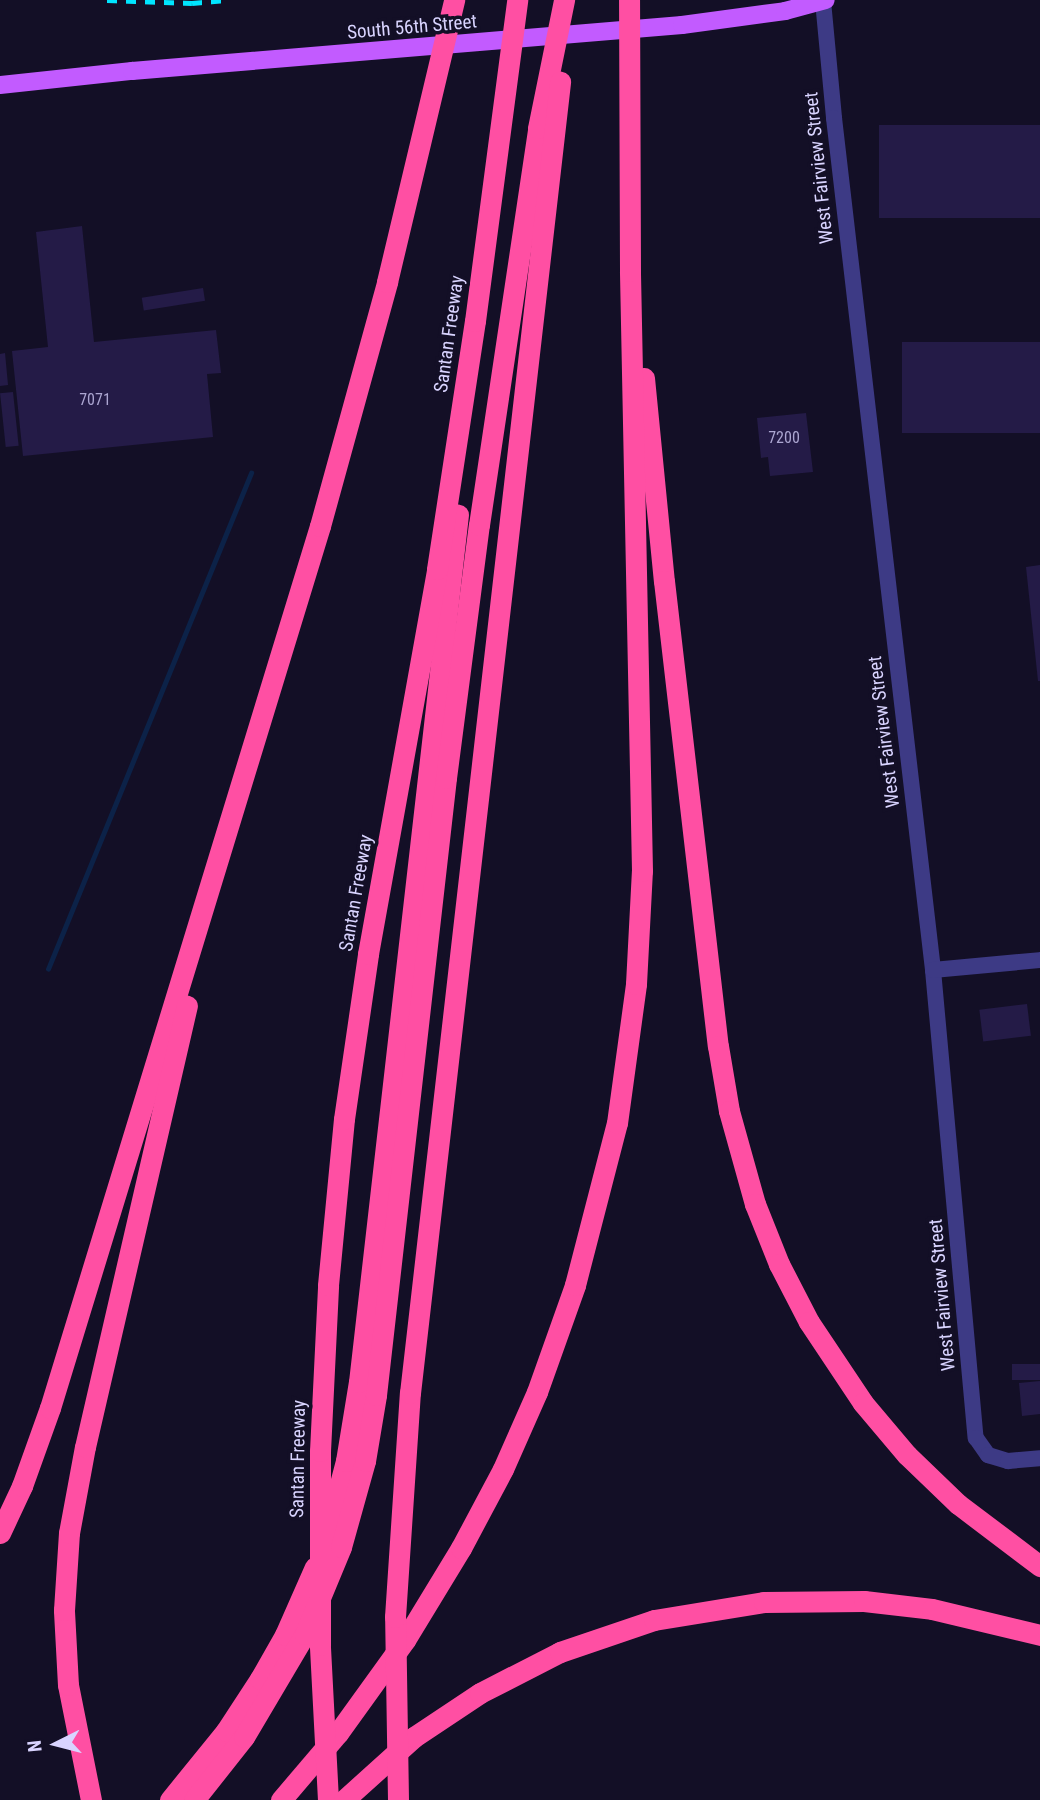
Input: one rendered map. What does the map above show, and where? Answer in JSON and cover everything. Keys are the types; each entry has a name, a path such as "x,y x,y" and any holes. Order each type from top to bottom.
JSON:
{"highway":[{"path":"0,1533 22,1486 50,1408 344,444 428,120 454,0"},
{"name":"Santan Freeway","path":"328,1800 320,1645 319,1507 322,1397 332,1230 359,1009 437,569 475,321 517,0"},
{"path":"194,1800 260,1713 311,1623 348,1527 456,694 564,0"},
{"path":"398,1800 395,1617 407,1426 546,127 571,0"},
{"path":"282,1800 320,1756 389,1663 434,1595 473,1526 526,1418 581,1267 611,1149 633,1013 642,900 630,271 629,0"},
{"path":"630,271 651,430 664,581 718,1046 729,1111 745,1175 765,1232 794,1295 828,1353 863,1403 907,1455 958,1504 1040,1566"},
{"path":"170,1800 226,1731 285,1635 330,1523 364,1416 454,570 475,321"},
{"path":"91,1800 71,1709 64,1610 72,1509 186,1009 205,904"},
{"path":"344,1800 414,1737 500,1681 560,1652 630,1627 699,1611 764,1602 838,1600 911,1606 1040,1635"}],"main road":[{"name":"South 56th Street","path":"0,85 169,67 682,24 785,11 825,0"}],"street":[{"name":"West Fairview Street","path":"825,0 834,118 933,970 976,1438 988,1455 1008,1461 1040,1458"},
{"path":"933,970 1040,960"}],"building":[{"path":"879,125 1040,125 1040,218 879,218"},
{"path":"82,226 94,342 216,330 221,373 207,374 213,437 23,456 12,351 48,347 36,232"},
{"path":"203,288 205,301 144,311 142,298"},
{"path":"902,342 1040,342 1040,433 902,433"},
{"path":"5,353 8,385 0,386 0,354"},
{"path":"13,392 19,446 6,447 0,393"},
{"path":"806,413 813,472 770,476 768,457 761,458 757,418"},
{"path":"1040,565 1040,681 1038,681 1026,567"},
{"path":"1027,1004 1031,1036 983,1042 979,1010"},
{"path":"1012,1364 1040,1364 1040,1380 1012,1380"},
{"path":"1040,1381 1040,1414 1022,1416 1019,1383"}],"waterway":[{"path":"48,969 251,473"}],"railway":[{"path":"107,0 192,3 226,0"}]}
